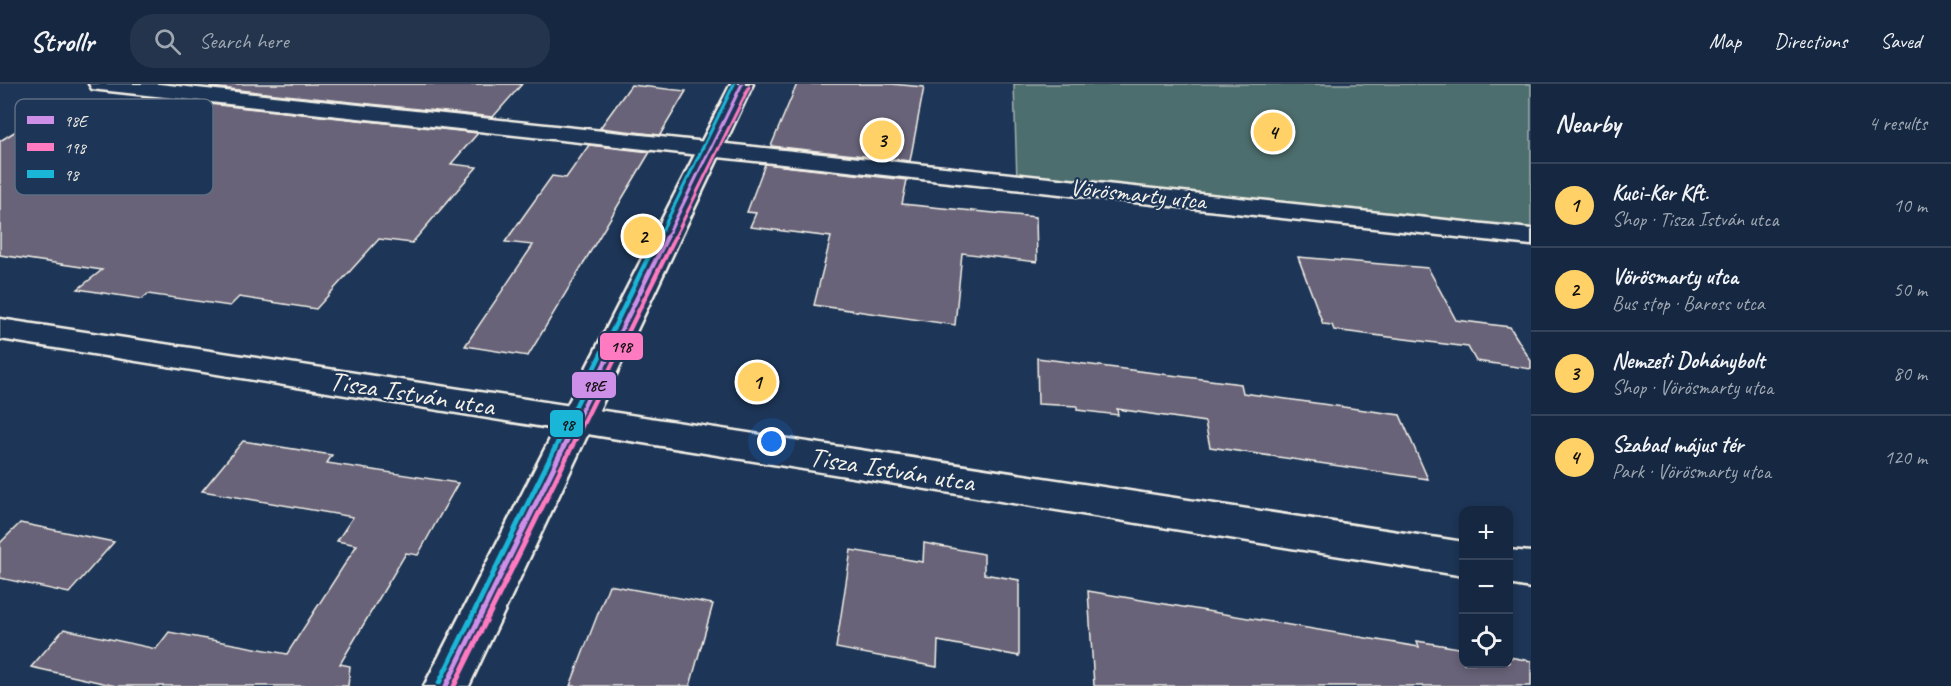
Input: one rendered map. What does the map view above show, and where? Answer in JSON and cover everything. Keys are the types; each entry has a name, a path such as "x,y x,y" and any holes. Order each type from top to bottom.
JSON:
{"street":[{"name":"Vörösmarty utca","path":"100,84 707,152 1017,181 1531,237"},
{"path":"446,686 742,84"},
{"name":"Tisza István utca","path":"0,329 1459,559"},
{"path":"1513,568 1531,570"}],"green space":[{"path":"1014,84 1531,84 1531,237 1017,181"}],"building":[{"path":"210,84 522,84 493,117 210,87"},
{"path":"797,84 891,84 924,87 910,161 771,146"},
{"path":"631,85 686,91 660,135 600,128"},
{"path":"213,104 478,133 451,164 477,167 412,243 379,239 316,309 239,297 230,306 148,294 142,299 78,289 102,270 0,255 0,141 15,132 15,195 213,195"},
{"path":"589,145 650,152 528,356 465,346 533,245 505,242 552,176 566,178"},
{"path":"765,164 907,180 902,204 1036,217 1037,262 962,253 955,325 814,305 831,237 750,227 756,213 747,212"},
{"path":"1298,257 1428,268 1456,320 1510,327 1531,361 1531,369 1476,361 1468,347 1334,330 1332,325 1323,324"},
{"path":"1037,358 1241,384 1243,393 1400,415 1428,479 1210,447 1205,422 1117,409 1118,415 1077,410 1077,406 1038,404"},
{"path":"243,441 332,455 327,463 458,483 418,555 406,553 340,664 350,666 348,686 116,686 31,667 64,629 156,649 169,632 287,654 357,545 337,541 353,517 202,491"},
{"path":"20,523 114,542 69,593 0,578 0,543"},
{"path":"924,543 984,554 984,574 1019,580 1019,656 938,641 937,667 836,648 851,550 923,562"},
{"path":"609,585 713,604 690,686 570,686"},
{"path":"1088,591 1419,647 1417,641 1459,648 1459,668 1513,668 1513,658 1531,661 1531,686 1094,686"}],"transit line":[{"name":"98","path":"439,683 734,84"},
{"name":"98E","path":"446,686 742,84"},
{"name":"198","path":"454,686 749,87"}],"place":[{"name":"Szabad május tér","path":"1273,132"},
{"name":"Nemzeti Dohánybolt","path":"882,140"},
{"name":"Vörösmarty utca","path":"643,236"},
{"name":"Kuci-Ker Kft.","path":"757,382"}]}
